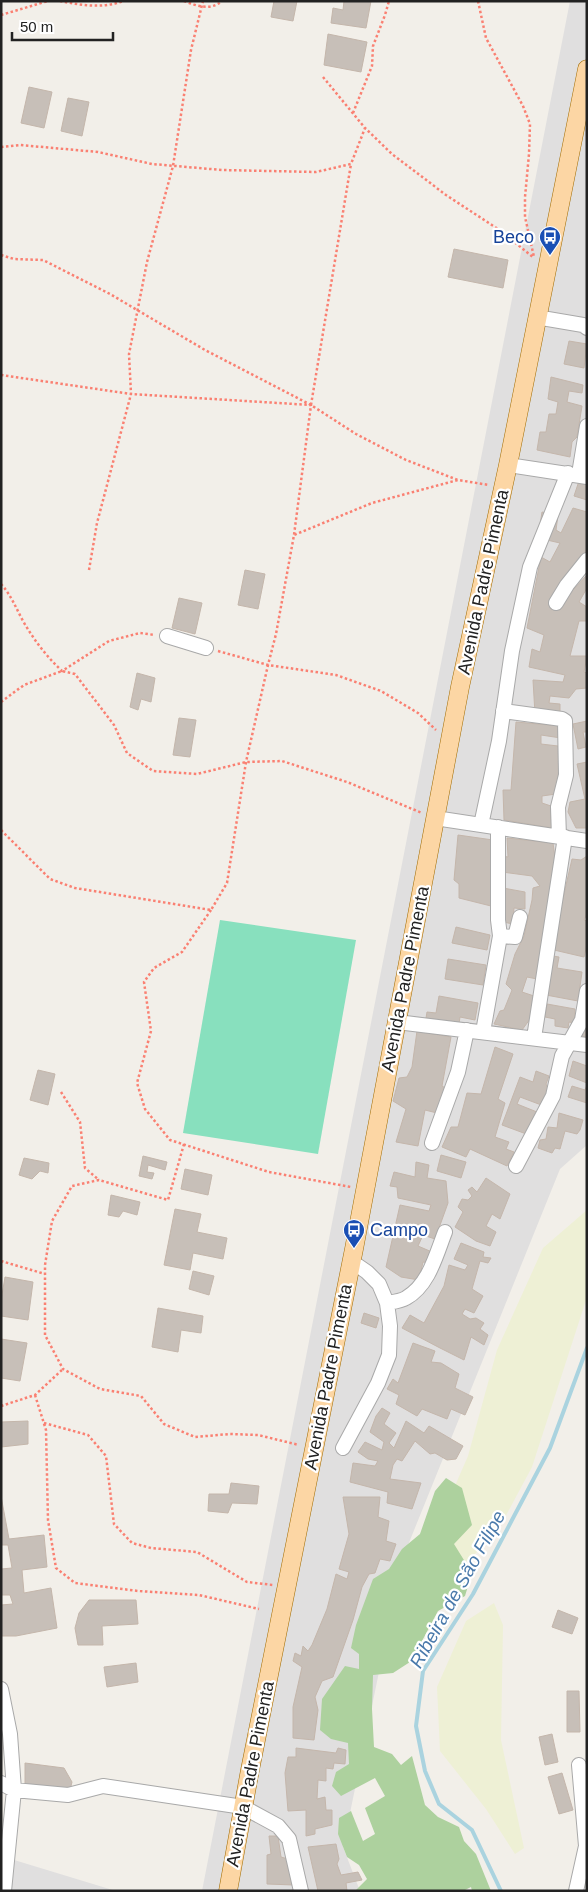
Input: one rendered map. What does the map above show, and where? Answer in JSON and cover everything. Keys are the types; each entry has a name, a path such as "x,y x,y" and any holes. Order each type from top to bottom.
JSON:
{"main road":[{"name":"Avenida Padre Pimenta","path":"228,1891 365,1189 449,744 508,465 536,317 540,263 584,101 587,69"}],"street":[{"path":"536,317 583,325 587,328"},
{"path":"480,825 499,741 512,651 530,567 578,474 587,426"},
{"path":"508,465 578,474"},
{"path":"556,603 567,585 587,560"},
{"path":"167,636 206,648"},
{"path":"504,711 565,721 566,775 558,807 562,837 534,1038"},
{"path":"435,818 587,841"},
{"path":"483,1032 500,936 498,920 498,827"},
{"path":"500,936 515,938 520,918"},
{"path":"516,1166 553,1096 562,1056 582,1020 587,991"},
{"path":"397,1022 587,1045"},
{"path":"432,1143 458,1072 467,1030"},
{"path":"387,1303 405,1298 420,1287 431,1269 445,1232"},
{"path":"343,1448 378,1383 389,1355 390,1326 387,1303 379,1284 367,1272 351,1261"},
{"path":"1,1689 10,1734 14,1790 4,1891"},
{"path":"576,1891 586,1846 579,1765"},
{"path":"1,1783 14,1790 68,1795 103,1786 243,1807 278,1826 290,1839 301,1891"}],"path":[{"path":"1,15 48,1"},
{"path":"60,1 89,6 117,4 123,1"},
{"path":"184,1 202,8 220,4 222,1"},
{"path":"88,570 97,522 131,394 129,354 147,262 173,166 191,50 203,1"},
{"path":"353,114 372,66 373,46 386,15 389,1"},
{"path":"478,1 486,38 530,124 525,217 540,263"},
{"path":"323,77 365,128 392,154 446,195 501,231 540,263"},
{"path":"365,128 351,164 311,405 294,535 276,634 246,762 227,883 182,952 154,968 144,982 151,1031 137,1083 145,1109 170,1140 269,1172 365,1189"},
{"path":"1,147 20,145 98,152 152,164 222,170 316,172 351,164"},
{"path":"1,255 14,259 43,260 138,311 205,350 311,405 356,434 406,460 458,480 503,488"},
{"path":"1,375 131,394 311,405"},
{"path":"294,535 372,503 458,480"},
{"path":"1,584 10,593 23,622 45,655 62,671 75,674 114,725 128,753 153,771 197,774 246,762 282,761 347,782 435,818"},
{"path":"1,702 24,685 62,671 109,641 140,633 167,636"},
{"path":"206,648 268,665 336,674 381,691 418,713 449,744"},
{"path":"1,830 50,879 75,888 211,910"},
{"path":"61,1092 80,1122 85,1168 99,1180 168,1200 184,1144"},
{"path":"99,1180 72,1186 52,1221 45,1274 45,1335 63,1370 100,1389 141,1396 164,1424 195,1437 230,1434 258,1435 314,1449"},
{"path":"1,1261 45,1274"},
{"path":"1,1406 35,1395 63,1370"},
{"path":"35,1395 46,1430 48,1520 56,1568 75,1583 138,1591 199,1595 259,1609"},
{"path":"44,1423 88,1436 106,1456 114,1524 132,1543 151,1548 197,1552 247,1582 286,1587"}],"shaded area":[{"path":"570,1 587,1 587,1145 560,1169 402,1560 343,1847 360,1891 202,1891"},
{"path":"1,1856 116,1891 1,1891"}],"green space":[{"path":"220,920 356,940 318,1154 183,1133"},
{"path":"587,1210 587,1297 532,1467 495,1536 449,1577 430,1543 468,1456 497,1350 543,1248"},
{"path":"446,1478 462,1488 472,1525 454,1544 472,1573 465,1596 438,1611 410,1662 393,1673 373,1675 374,1747 392,1754 401,1765 412,1756 425,1805 438,1817 459,1827 464,1841 476,1854 491,1891 472,1891 471,1887 463,1891 355,1891 367,1879 359,1865 347,1857 338,1834 339,1818 351,1811 363,1841 375,1834 365,1808 385,1796 375,1778 341,1796 332,1786 336,1772 349,1764 348,1743 331,1739 320,1730 322,1699 345,1666 359,1669 359,1654 351,1648 356,1625 373,1579 389,1569 402,1549 420,1534 435,1491"},
{"path":"494,1603 503,1625 501,1740 524,1848 515,1854 486,1809 440,1751 437,1687 466,1621"}],"building":[{"path":"274,1 297,1 293,21 271,17"},
{"path":"344,1 371,1 366,28 331,23 333,8 343,10"},
{"path":"328,34 367,42 361,72 324,65"},
{"path":"29,87 52,92 44,128 21,123"},
{"path":"68,98 89,102 82,136 61,131"},
{"path":"454,249 508,260 503,288 448,277"},
{"path":"569,341 587,344 584,368 564,364"},
{"path":"551,377 583,385 582,393 569,391 567,402 582,406 577,437 572,442 570,457 537,450 540,432 546,432 549,414 556,414 558,402 548,399"},
{"path":"580,478 587,480 587,500 574,496"},
{"path":"573,508 587,512 587,566 568,589 572,591 587,575 587,588 579,602 587,607 587,621 579,621 570,656 587,656 584,672 587,673 587,688 576,689 569,698 550,696 549,703 560,704 560,716 535,714 533,680 563,682 565,675 529,667 532,649 540,652 544,635 527,628 541,557 550,562 560,543 538,538 542,512 558,515 556,530 561,533"},
{"path":"245,570 265,574 258,609 238,605"},
{"path":"179,598 202,603 195,634 172,628"},
{"path":"137,673 155,678 151,702 141,699 138,710 130,707"},
{"path":"179,718 196,720 190,757 173,755"},
{"path":"587,721 587,732 583,732 586,747 578,749 573,724"},
{"path":"516,722 561,726 561,738 541,735 541,744 558,746 561,768 556,794 542,796 542,803 554,807 552,828 504,820 503,790 511,790"},
{"path":"587,762 587,828 576,828 568,812 570,802 585,799 577,764"},
{"path":"458,835 493,840 491,906 459,898 459,884 454,880"},
{"path":"507,838 553,843 556,865 537,979 527,977 522,992 534,996 530,1019 522,1030 494,1024 500,1011 504,1010 512,990 506,984 515,954 524,936 533,888 540,886 532,876 502,872 502,856 508,857"},
{"path":"587,856 587,914 584,920 587,921 587,944 584,957 554,950 556,929 572,859 581,860"},
{"path":"503,888 525,892 525,909 514,908 513,924 503,922"},
{"path":"456,927 490,935 487,950 452,943"},
{"path":"553,956 559,957 557,968 582,972 578,1001 546,995"},
{"path":"448,959 486,965 483,985 445,979"},
{"path":"439,996 478,1003 475,1020 460,1017 459,1024 426,1018 427,1012 436,1013"},
{"path":"547,1004 575,1009 575,1023 569,1022 568,1028 555,1026 555,1019 545,1017"},
{"path":"587,1023 587,1039 581,1037"},
{"path":"417,1031 451,1037 442,1086 447,1089 441,1114 425,1110 418,1146 396,1142 406,1109 393,1101 399,1078 407,1077 412,1067"},
{"path":"495,1047 513,1054 498,1099 505,1103 495,1137 509,1142 506,1149 514,1152 507,1166 470,1149 466,1157 442,1147 451,1127 458,1127 467,1093 481,1094"},
{"path":"573,1061 587,1066 587,1083 569,1076"},
{"path":"38,1070 55,1074 48,1105 30,1100"},
{"path":"536,1071 549,1076 546,1084 549,1091 544,1106 520,1097 517,1104 537,1112 529,1135 502,1125 520,1077 533,1082"},
{"path":"587,1085 587,1103 568,1097 572,1086 585,1090"},
{"path":"559,1113 583,1120 580,1130 577,1134 565,1131 560,1149 555,1148 552,1153 538,1148 540,1140 546,1139 548,1127 557,1128"},
{"path":"441,1155 466,1162 461,1178 437,1171"},
{"path":"143,1156 167,1162 165,1170 148,1165 147,1172 154,1173 152,1179 139,1176"},
{"path":"24,1158 49,1163 48,1173 40,1171 32,1179 19,1175"},
{"path":"416,1162 429,1165 427,1178 446,1181 448,1203 435,1239 423,1235 418,1246 432,1252 430,1263 423,1262 419,1280 401,1277 386,1267 400,1205 429,1211 431,1205 398,1198 397,1187 390,1186 394,1172 415,1177"},
{"path":"185,1169 212,1175 208,1195 181,1189"},
{"path":"486,1178 510,1194 500,1219 492,1214 486,1226 496,1232 490,1246 476,1241 455,1227 463,1212 458,1207 462,1199 468,1200 472,1196 468,1190 472,1187 477,1192"},
{"path":"111,1195 140,1202 137,1215 123,1211 119,1217 108,1215"},
{"path":"175,1209 201,1214 197,1232 227,1238 223,1259 193,1253 190,1270 164,1265"},
{"path":"461,1243 484,1252 483,1257 491,1258 488,1263 480,1261 472,1289 483,1296 474,1313 465,1309 462,1314 470,1319 476,1318 484,1323 480,1329 488,1335 484,1345 471,1337 464,1360 402,1328 410,1315 424,1323 444,1286 449,1265 465,1270 468,1265 454,1259"},
{"path":"193,1271 214,1276 209,1295 189,1289"},
{"path":"5,1277 33,1282 28,1320 1,1316 1,1301"},
{"path":"158,1308 203,1316 201,1333 181,1330 178,1352 152,1347"},
{"path":"364,1313 379,1318 376,1328 361,1323"},
{"path":"1,1339 27,1343 20,1381 1,1378"},
{"path":"413,1343 435,1351 431,1362 441,1363 459,1374 455,1388 473,1397 465,1415 451,1409 447,1419 422,1409 417,1416 396,1404 399,1395 387,1389 393,1379 398,1383"},
{"path":"382,1408 390,1413 384,1424 396,1433 389,1443 394,1448 406,1421 424,1433 429,1426 463,1446 456,1459 447,1460 435,1453 430,1454 415,1441 402,1461 397,1459 393,1465 390,1479 421,1483 412,1509 387,1503 388,1492 350,1482 353,1463 375,1466 378,1461 368,1459 358,1452 365,1442 382,1450 384,1442 370,1432 376,1416"},
{"path":"28,1421 28,1444 1,1447 1,1422"},
{"path":"231,1483 259,1486 257,1504 232,1503 228,1513 208,1511 209,1494 229,1494"},
{"path":"1,1496 9,1539 44,1535 47,1567 22,1570 24,1593 51,1588 57,1628 16,1636 1,1636 1,1605 13,1604 10,1595 1,1595 1,1569 12,1568 8,1545 1,1545"},
{"path":"343,1497 380,1497 378,1517 389,1521 386,1541 396,1544 390,1561 380,1559 375,1573 369,1574 362,1587 353,1620 333,1677 322,1681 315,1697 318,1710 314,1740 293,1738 293,1707 302,1667 293,1661 295,1653 301,1656 303,1646 308,1651 312,1645 327,1609 336,1574 347,1579 349,1572 339,1569 349,1534"},
{"path":"89,1600 136,1600 138,1624 102,1626 103,1645 78,1645 75,1628 79,1613"},
{"path":"558,1610 578,1618 572,1634 552,1627"},
{"path":"136,1663 138,1682 107,1687 104,1667"},
{"path":"567,1691 579,1691 580,1732 567,1732"},
{"path":"552,1734 558,1762 545,1765 539,1737"},
{"path":"296,1748 336,1753 338,1748 346,1750 345,1764 334,1763 333,1769 326,1768 326,1781 318,1780 317,1799 325,1797 326,1810 332,1810 332,1825 315,1829 315,1834 306,1836 306,1810 288,1811 285,1773 288,1757 296,1757"},
{"path":"25,1763 64,1768 72,1782 70,1790 25,1785"},
{"path":"562,1773 573,1810 559,1814 548,1777"},
{"path":"269,1836 278,1836 281,1857 288,1859 294,1885 267,1884 267,1855 271,1854"},
{"path":"336,1844 339,1859 337,1864 341,1875 358,1872 362,1880 346,1883 347,1891 318,1891 308,1847"}],"waterway":[{"name":"Ribeira de São Filipe","path":"501,1891 472,1830 439,1804 425,1771 416,1726 423,1671 473,1594 550,1448 587,1348"}],"place":[{"name":"Beco","path":"550,256"},
{"name":"Campo","path":"354,1249"}]}
